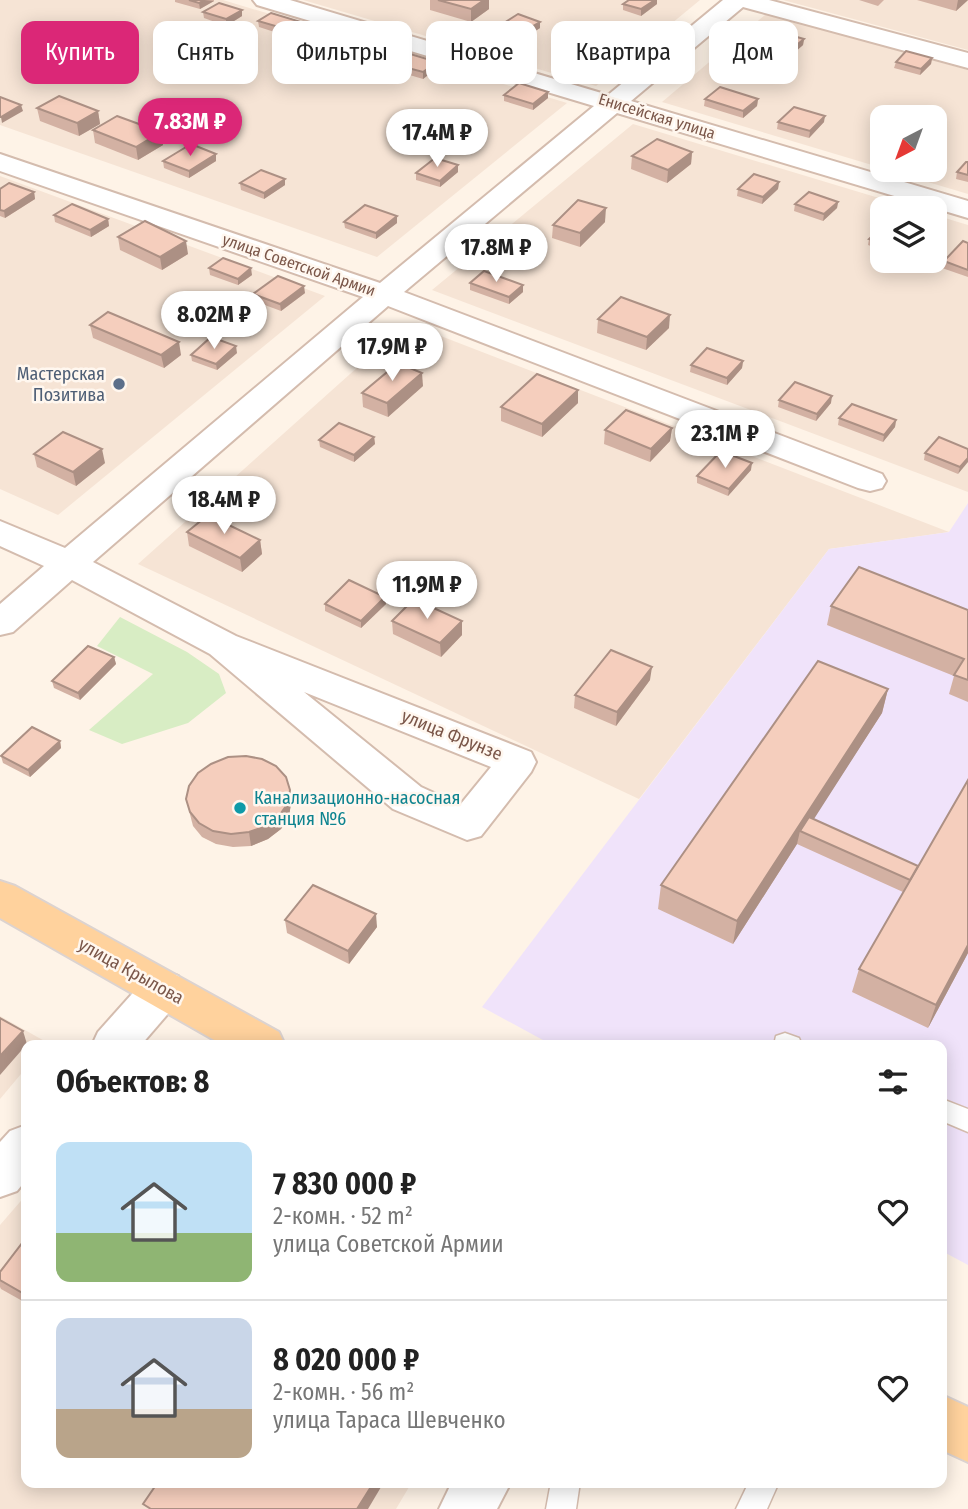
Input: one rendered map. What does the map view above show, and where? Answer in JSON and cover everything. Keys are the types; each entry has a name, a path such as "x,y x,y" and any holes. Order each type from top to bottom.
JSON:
{"main road":[{"name":"улица Крылова","path":"0,898 254,1040"},
{"path":"947,1424 968,1436"}],"street":[{"name":"Енисейская улица","path":"265,0 968,210"},
{"path":"0,622 384,294 737,0"},
{"path":"743,0 968,61"},
{"name":"улица Советской Армии","path":"0,162 384,294 870,481"},
{"name":"улица Фрунзе","path":"0,532 69,564 223,645 517,762 467,825 407,798 223,645"},
{"path":"118,1040 163,989"},
{"path":"0,1177 21,1152"},
{"path":"466,1509 480,1488"}],"lane":[{"path":"947,1112 968,1121"},
{"path":"561,1509 565,1488"},
{"path":"751,1509 762,1488"}],"shaded area":[{"path":"0,0 223,0 293,21 272,21 272,84 412,84 412,57 426,61 426,84 504,84 567,103 377,257 0,125"},
{"path":"303,0 700,0 675,21 551,21 551,73 537,69 537,21 426,21 426,36 412,32 412,21 375,21"},
{"path":"783,0 968,0 968,50"},
{"path":"766,14 791,21 758,21"},
{"path":"798,23 968,70 968,194 928,182 947,182 947,105 870,105 870,164 662,102 683,84 695,84 695,74 709,62 709,84 798,84"},
{"path":"633,124 872,196 870,196 870,273 947,273 947,219 968,225 968,492 432,290"},
{"path":"0,176 325,296 58,515 0,489"},
{"path":"407,323 949,532 829,549 639,799 138,564"},
{"path":"968,503 968,1265 947,1254 947,1040 543,1040 482,1007 829,549 949,532"},
{"path":"0,1016 43,1040 21,1040 21,1074 0,1099"},
{"path":"21,1201 21,1488 408,1488 396,1509 0,1509 0,1225"}],"green space":[{"path":"120,617 187,652 219,674 226,693 188,723 122,744 89,730 153,674 97,646"}],"building":[{"path":"438,0 484,0 471,9"},
{"path":"629,0 655,0 641,9 623,4"},
{"path":"219,3 242,10 226,19 203,12"},
{"path":"271,13 298,21 272,21 272,25 258,21"},
{"path":"518,14 540,22 537,24 537,21 507,21"},
{"path":"906,51 932,58 921,69 896,62"},
{"path":"412,54 426,59 426,70 423,72 412,69"},
{"path":"518,84 548,92 533,104 504,95"},
{"path":"720,87 758,99 743,111 705,99"},
{"path":"59,96 98,111 77,123 37,108"},
{"path":"0,97 21,105 0,117"},
{"path":"794,107 825,116 810,131 778,122"},
{"path":"117,116 161,132 136,147 93,130"},
{"path":"657,139 692,152 668,170 632,156"},
{"path":"191,144 216,154 189,171 163,161"},
{"path":"435,158 458,165 440,181 416,173"},
{"path":"966,162 968,175 957,172"},
{"path":"261,170 285,179 264,193 240,183"},
{"path":"754,174 779,182 763,197 738,189"},
{"path":"9,183 34,192 4,211 0,210 0,189"},
{"path":"809,192 838,202 824,214 795,204"},
{"path":"578,200 606,208 580,233 553,225"},
{"path":"72,204 108,219 90,230 54,215"},
{"path":"365,205 397,216 376,233 344,222"},
{"path":"145,221 186,241 160,257 118,237"},
{"path":"963,241 968,243 968,270 947,262 947,258"},
{"path":"223,258 251,268 238,279 209,268"},
{"path":"484,271 523,285 509,297 470,283"},
{"path":"278,276 304,286 280,304 253,294"},
{"path":"621,297 670,315 647,337 598,319"},
{"path":"108,312 179,342 161,355 90,325"},
{"path":"211,337 236,346 216,364 191,355"},
{"path":"707,348 743,361 727,378 691,365"},
{"path":"398,363 422,373 387,403 362,393"},
{"path":"537,374 578,390 542,424 501,407"},
{"path":"795,382 832,396 817,414 779,400"},
{"path":"852,404 896,420 884,435 839,418"},
{"path":"626,410 672,428 651,449 605,430"},
{"path":"339,423 374,437 354,455 319,440"},
{"path":"63,432 102,449 73,472 34,454"},
{"path":"939,437 968,449 968,458 960,467 925,453"},
{"path":"721,451 752,463 729,489 697,476"},
{"path":"208,515 260,540 240,558 187,532"},
{"path":"859,567 968,610 968,680 954,675 964,659 831,606"},
{"path":"349,580 385,597 361,621 325,604"},
{"path":"414,599 462,621 440,643 392,621"},
{"path":"88,646 114,657 78,693 52,681"},
{"path":"611,650 652,667 617,712 575,695"},
{"path":"818,661 888,689 737,921 661,885"},
{"path":"32,727 60,741 28,770 1,756"},
{"name":"Канализационно-насосная станция №6","path":"228,757 262,759 276,766 286,777 290,790 288,803 279,816 266,826 231,834 213,831 199,823 190,812 186,799 189,786 198,773 211,764"},
{"path":"968,780 968,945 936,1005 859,969"},
{"path":"809,817 918,866 910,880 800,831"},
{"path":"313,885 376,914 348,951 285,920"},
{"path":"0,1018 23,1031 0,1056"},
{"path":"21,1245 21,1292 0,1280 0,1272"},
{"path":"154,1488 370,1488 357,1509 151,1509 143,1504"}],"place":[{"name":"Мастерская Позитива","path":"119,384"},
{"name":"Канализационно-насосная станция №6","path":"240,808"}]}
